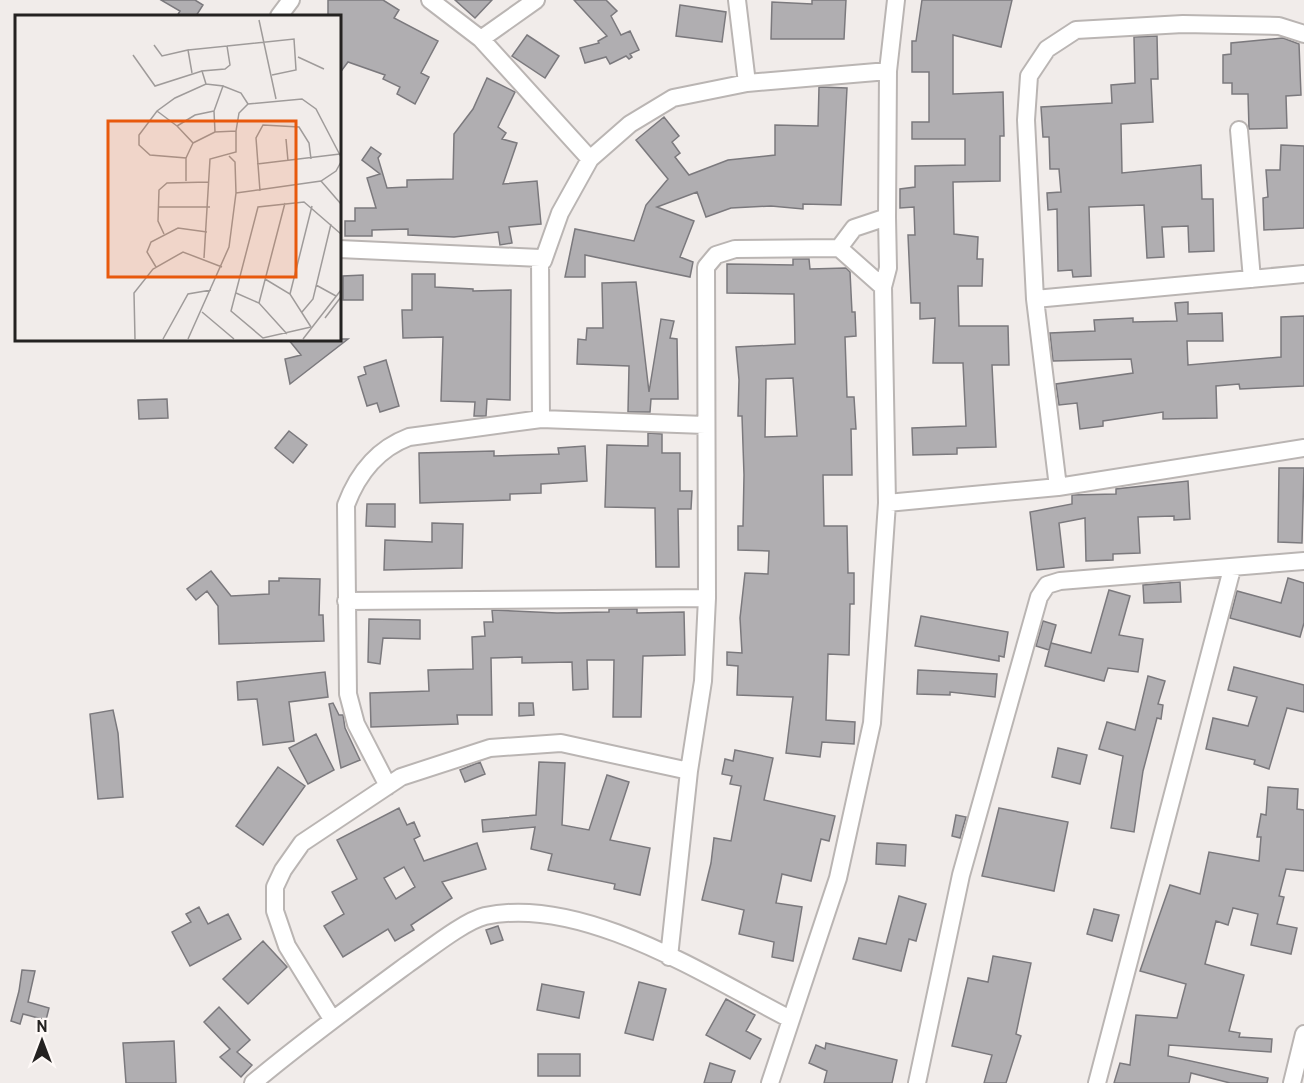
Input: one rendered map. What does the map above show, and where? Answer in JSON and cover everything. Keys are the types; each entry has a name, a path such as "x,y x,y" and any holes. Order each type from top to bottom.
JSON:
{"street":[{"path":"280,15 291,0"},
{"path":"430,0 481,39 590,159"},
{"path":"481,39 536,0"},
{"path":"737,0 747,83"},
{"path":"770,1083 838,878 872,723 887,503 883,287 888,268 888,71 896,0"},
{"path":"1058,487 1035,299 1026,120 1029,76 1047,49 1076,30 1183,24 1279,26 1304,34"},
{"path":"340,249 540,258 543,261 560,213 590,159 630,124 673,98 747,83 888,71"},
{"path":"1239,130 1252,279"},
{"path":"839,248 854,228 887,217"},
{"path":"669,957 689,771 703,681 707,598 706,267 716,255 735,249 839,248 883,287"},
{"path":"540,258 541,419"},
{"path":"1035,299 1304,274"},
{"path":"388,786 356,724 348,694 346,505 356,480 377,456 394,443 410,437 541,419 705,424"},
{"path":"887,503 1058,487 1304,448"},
{"path":"917,1083 960,875 1040,597 1047,585 1060,581 1232,569 1304,561"},
{"path":"1097,1083 1232,569"},
{"path":"346,601 707,598"},
{"path":"332,1019 288,946 275,911 275,887 283,870 302,843 401,777 490,748 561,743 689,771"},
{"path":"253,1083 332,1019 442,940 484,916 525,914 562,917 604,927 669,957 790,1019"},
{"path":"1292,1083 1304,1034"}],"building":[{"path":"161,0 195,0 203,5 197,15 178,15 180,11"},
{"path":"328,0 383,0 399,10 394,18 438,41 421,73 429,77 415,104 397,94 400,87 383,79 385,75 348,62 340,73 340,15 328,15"},
{"path":"455,0 492,0 475,18"},
{"path":"574,0 606,0 617,11 611,16 621,35 630,31 639,50 630,54 632,57 629,59 626,56 610,64 606,57 585,63 580,48 599,43 598,41 607,36"},
{"path":"812,0 846,0 844,39 771,39 772,2 812,4"},
{"path":"922,0 1012,0 1001,47 953,35 953,94 1003,92 1004,136 1000,136 1000,181 953,182 954,234 978,237 977,259 983,259 982,286 958,286 959,326 1008,326 1009,365 992,365 996,447 957,448 957,454 913,455 912,428 966,426 963,363 933,363 935,318 920,319 920,303 911,303 908,235 915,235 914,207 900,208 900,189 915,187 915,166 965,165 965,139 912,139 912,122 929,122 929,72 912,72 912,41 916,41"},
{"path":"680,5 726,12 722,42 676,36"},
{"path":"527,35 559,56 545,78 512,56"},
{"path":"1157,36 1158,79 1151,79 1153,122 1121,124 1122,173 1201,165 1202,199 1213,199 1214,251 1189,252 1188,226 1162,227 1164,257 1147,258 1144,205 1089,207 1091,276 1073,277 1072,270 1058,271 1057,209 1048,210 1047,193 1061,192 1059,169 1050,169 1049,137 1043,137 1041,107 1112,103 1111,85 1135,83 1134,37"},
{"path":"1283,38 1299,44 1301,95 1286,96 1287,128 1249,129 1248,94 1232,94 1232,83 1223,83 1223,55 1231,54 1231,43"},
{"path":"487,78 515,92 498,127 506,133 502,139 517,143 503,184 537,181 541,224 509,227 512,243 500,245 498,232 454,237 408,235 408,229 372,230 372,236 345,236 345,221 355,221 355,208 376,208 367,178 380,174 362,160 371,147 381,154 378,158 387,188 407,187 407,180 453,179 454,134 473,109"},
{"path":"819,87 847,88 841,205 803,204 803,209 771,206 731,208 706,217 697,192 657,207 694,221 680,257 693,262 690,277 585,255 585,277 565,277 575,229 634,241 646,205 668,179 636,140 664,117 679,136 672,142 680,153 675,157 689,175 728,160 775,155 775,125 818,126"},
{"path":"1281,145 1304,146 1304,228 1264,230 1263,198 1268,197 1266,170 1280,170"},
{"path":"793,259 809,259 810,269 846,268 850,272 852,312 855,312 856,336 845,337 847,397 854,397 856,429 851,429 852,475 823,475 824,526 847,526 848,573 854,573 854,604 850,604 849,655 828,654 826,720 855,722 854,744 822,742 820,757 786,753 793,697 737,695 738,666 727,665 727,652 742,653 740,618 745,573 768,574 769,551 738,550 738,526 743,526 744,475 742,416 738,416 739,380 736,347 795,344 794,294 727,293 727,264 793,265","holes":["793,378 797,436 765,437 766,379"]},
{"path":"412,274 435,274 435,287 473,289 473,291 511,290 510,400 487,399 486,416 474,416 475,402 441,401 443,337 403,338 402,310 412,310"},
{"path":"363,275 363,300 343,300 343,276"},
{"path":"636,282 649,392 661,319 674,321 670,338 677,339 678,399 651,399 650,412 628,412 629,366 577,364 578,339 586,340 587,328 603,328 602,283"},
{"path":"1188,302 1188,314 1222,313 1223,341 1187,341 1188,365 1281,357 1281,317 1304,316 1304,386 1240,389 1239,384 1216,386 1217,418 1163,419 1163,412 1103,421 1103,426 1080,429 1077,403 1059,405 1056,384 1133,373 1131,359 1053,361 1050,333 1095,331 1094,320 1133,318 1133,322 1177,321 1175,303"},
{"path":"348,339 290,384 285,359 301,355 289,340"},
{"path":"386,360 399,406 380,412 377,403 367,406 358,377 366,374 364,367"},
{"path":"167,399 168,418 139,419 138,400"},
{"path":"289,431 307,445 293,463 275,448"},
{"path":"648,433 662,434 662,453 680,453 680,491 692,491 691,509 678,509 679,567 656,567 655,508 605,507 607,445 648,446"},
{"path":"585,446 587,481 541,484 541,493 510,494 510,500 420,503 419,453 494,451 494,456 559,454 558,448"},
{"path":"1279,468 1304,468 1302,543 1278,542"},
{"path":"1188,481 1190,519 1174,520 1174,516 1138,517 1140,553 1113,554 1113,560 1086,561 1085,518 1059,523 1064,567 1037,570 1030,512 1072,504 1072,495 1116,494 1116,489"},
{"path":"367,504 395,504 395,527 366,526"},
{"path":"432,523 463,524 462,568 384,570 385,540 432,542"},
{"path":"211,571 231,596 269,594 269,581 279,581 279,578 320,579 319,615 323,615 324,641 219,644 218,606 207,591 196,600 187,589"},
{"path":"1288,578 1304,583 1304,623 1300,637 1230,618 1237,591 1281,603"},
{"path":"1180,582 1181,602 1144,603 1143,585"},
{"path":"1109,590 1130,596 1119,635 1143,639 1138,672 1108,668 1104,681 1045,666 1051,643 1091,653"},
{"path":"609,609 637,609 637,613 684,612 685,655 643,656 641,717 613,717 614,660 587,660 588,689 573,690 572,662 522,663 522,657 491,658 492,715 457,715 458,724 371,727 370,693 429,691 428,670 473,669 472,637 485,636 484,622 493,622 492,610 557,613 609,612"},
{"path":"921,616 1008,632 1004,657 999,656 999,661 915,646"},
{"path":"369,619 420,620 420,639 383,638 380,664 368,662"},
{"path":"1043,621 1056,625 1049,650 1036,646"},
{"path":"1234,667 1304,685 1304,712 1287,708 1269,769 1254,764 1255,760 1206,749 1213,718 1248,726 1257,697 1228,690"},
{"path":"918,670 997,674 995,697 950,692 950,695 917,694"},
{"path":"325,672 328,697 289,702 294,741 263,745 257,699 238,700 237,682"},
{"path":"1148,676 1165,681 1158,704 1163,705 1161,719 1157,718 1143,771 1134,832 1111,828 1123,756 1099,749 1107,722 1135,730"},
{"path":"333,703 339,715 343,715 345,728 360,760 341,768 329,704"},
{"path":"519,703 533,703 534,715 519,716"},
{"path":"113,710 118,733 123,797 98,799 90,714"},
{"path":"316,734 334,770 308,784 289,748"},
{"path":"1058,748 1087,755 1080,784 1052,777"},
{"path":"735,750 773,758 764,800 835,816 829,841 821,839 811,881 782,874 776,903 802,907 793,961 772,957 774,942 739,934 744,910 702,900 711,863 714,838 731,841 741,786 730,784 732,776 722,774 725,759 733,761"},
{"path":"480,762 485,774 465,782 460,770"},
{"path":"539,762 565,763 562,825 589,830 607,775 629,782 610,840 650,848 640,895 614,889 615,884 548,870 552,854 531,849 535,827 483,832 482,820 536,815"},
{"path":"278,767 305,786 263,845 236,826"},
{"path":"1268,787 1298,789 1297,809 1304,810 1304,871 1286,869 1279,896 1284,897 1277,924 1297,928 1291,954 1251,945 1258,914 1233,908 1228,925 1216,921 1205,964 1244,975 1229,1031 1240,1033 1239,1037 1272,1039 1271,1052 1169,1045 1168,1056 1268,1078 1267,1083 1230,1083 1191,1073 1189,1083 1114,1083 1120,1063 1130,1065 1136,1015 1177,1018 1186,984 1140,971 1170,885 1200,894 1209,852 1259,861 1261,837 1257,837 1261,814 1266,815"},
{"path":"399,808 407,825 414,822 420,836 414,839 424,861 477,843 486,869 442,882 452,898 411,925 414,930 395,941 388,929 343,957 324,926 344,914 332,892 357,879 337,840","holes":["404,867 415,887 396,899 384,878"]},
{"path":"999,808 1068,822 1054,891 982,876"},
{"path":"956,815 966,817 960,838 952,836"},
{"path":"877,843 906,845 905,866 876,864"},
{"path":"899,896 926,904 916,941 909,939 901,971 853,959 859,938 886,944"},
{"path":"199,907 208,924 228,914 241,939 190,966 172,932 191,922 186,914"},
{"path":"1094,909 1119,915 1112,941 1087,934"},
{"path":"498,926 503,940 491,944 486,930"},
{"path":"263,941 287,967 248,1004 223,979"},
{"path":"993,956 1031,963 1016,1034 1021,1036 1006,1083 984,1083 992,1055 952,1046 968,978 988,982"},
{"path":"22,970 35,971 28,1002 49,1008 46,1020 23,1014 20,1024 11,1021"},
{"path":"639,982 666,989 653,1040 625,1033"},
{"path":"542,984 584,992 579,1018 537,1010"},
{"path":"726,999 755,1015 746,1031 761,1039 750,1059 706,1035"},
{"path":"219,1007 250,1040 237,1052 252,1065 241,1077 220,1057 230,1049 204,1022"},
{"path":"174,1041 176,1083 126,1083 123,1043"},
{"path":"826,1043 897,1060 892,1083 824,1083 827,1071 809,1063 816,1045 825,1049"},
{"path":"538,1054 580,1054 580,1076 538,1076"},
{"path":"710,1063 735,1071 731,1083 704,1083"}]}
